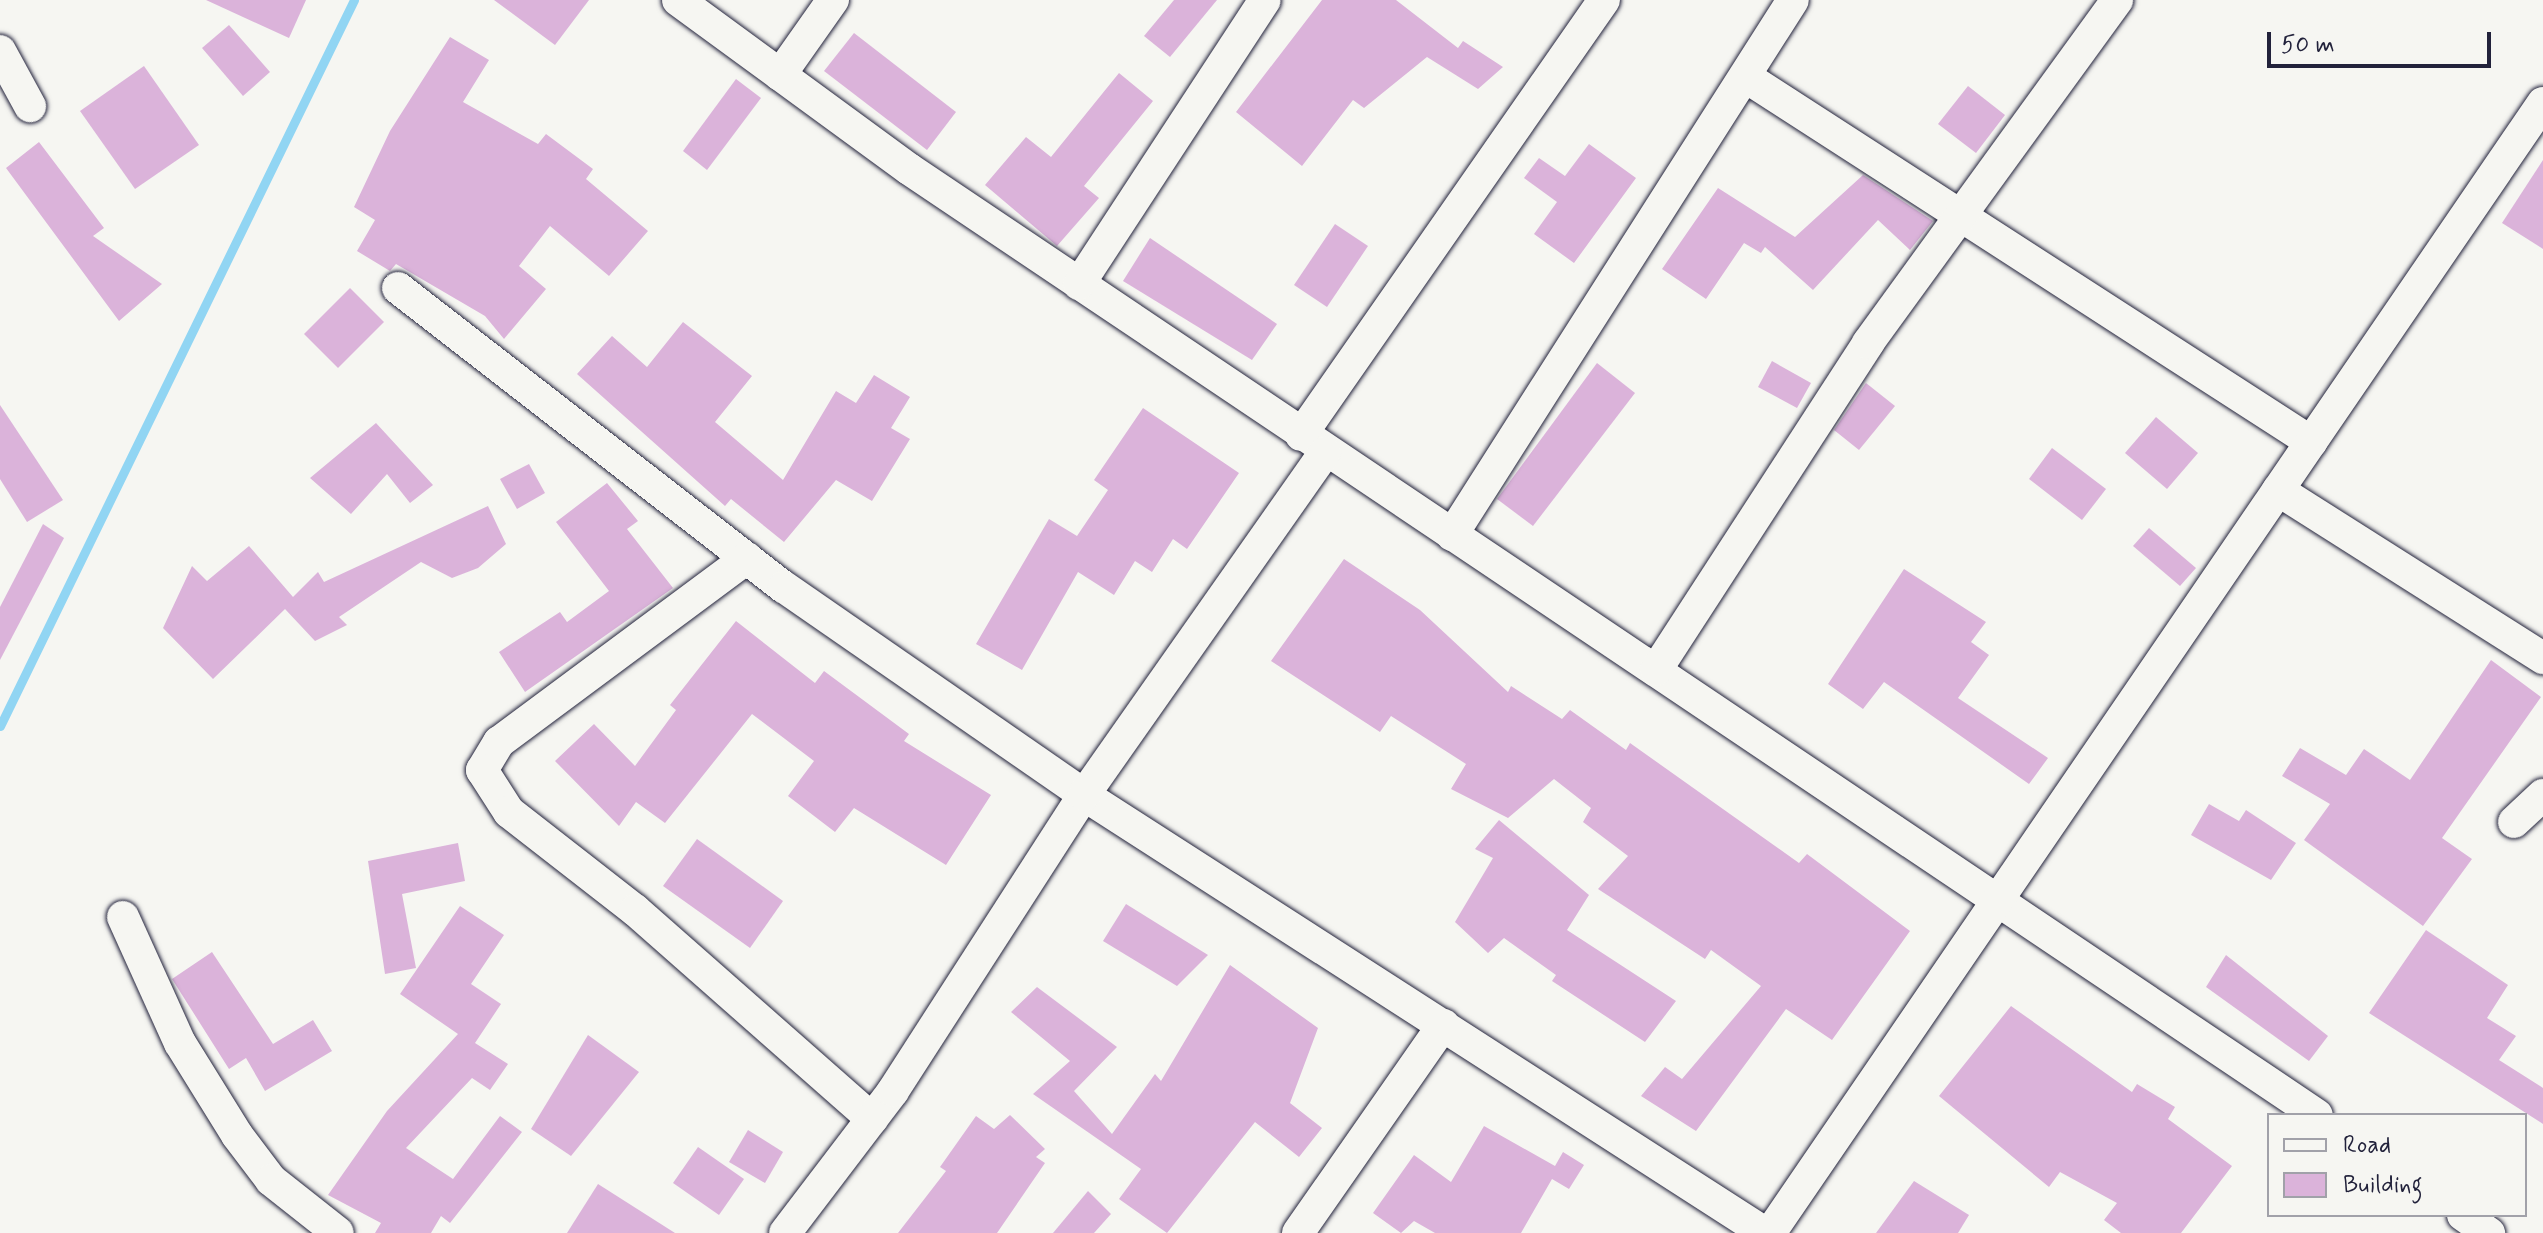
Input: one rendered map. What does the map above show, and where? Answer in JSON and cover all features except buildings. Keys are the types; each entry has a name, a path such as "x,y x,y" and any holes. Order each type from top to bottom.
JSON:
{"street":[{"path":"678,0 780,75 1313,444 1997,895 2314,1113"},
{"path":"780,75 833,0"},
{"path":"1079,284 1265,0"},
{"path":"785,1233 872,1119 1604,0"},
{"path":"1452,535 1793,0"},
{"path":"1656,670 1959,214 2117,0"},
{"path":"0,51 30,106"},
{"path":"1746,77 2311,442"},
{"path":"398,288 747,558 1084,795 1768,1233 2543,103"},
{"path":"2278,490 2543,658"},
{"path":"747,558 499,742 482,770 509,812 635,910 872,1119"},
{"path":"2514,822 2543,795"},
{"path":"123,917 180,1043 237,1135 271,1180 338,1233"},
{"path":"1298,1233 1443,1025"},
{"path":"2466,1217 2489,1233"}],"waterway":[{"path":"0,726 354,0"}]}
